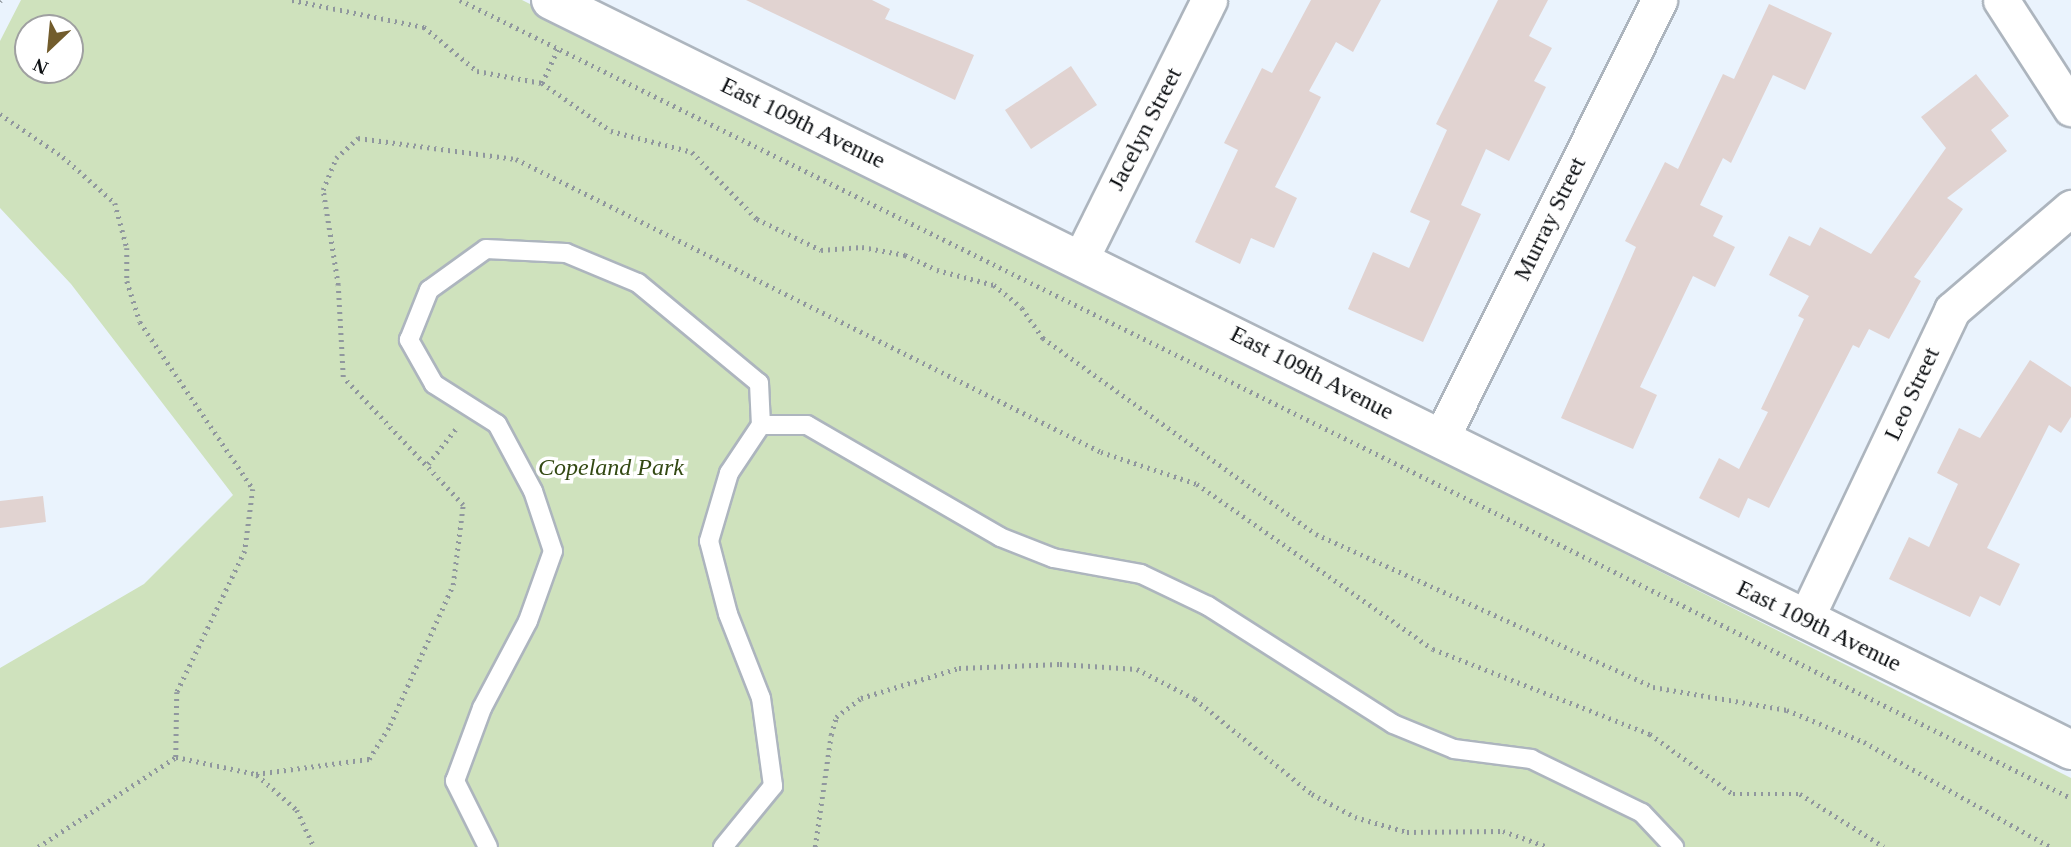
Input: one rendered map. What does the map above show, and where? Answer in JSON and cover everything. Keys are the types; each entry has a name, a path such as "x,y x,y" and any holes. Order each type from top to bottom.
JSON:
{"street":[{"name":"East 109th Avenue","path":"551,0 1081,258 2071,750"},
{"name":"Jacelyn Street","path":"1081,258 1209,0"},
{"name":"Murray Street","path":"1441,438 1659,0"},
{"path":"2001,0 2071,108"},
{"name":"Leo Street","path":"1805,620 1952,310 2071,208"}],"lane":[{"path":"488,847 455,781 482,708 528,621 553,551 533,491 497,424 434,384 409,340 429,290 486,249 566,253 638,283 759,383 761,425 729,473 709,541 729,614 761,698 773,786 723,847"},
{"path":"761,425 807,425 1000,537 1053,558 1141,574 1208,606 1393,724 1454,749 1531,759 1642,813 1674,847"}],"path":[{"path":"292,0 424,27 477,71 542,83 611,131 692,152 757,219 821,250 862,247 905,255 937,270 995,285 1022,308 1043,338 1328,540 1385,569 1483,606 1653,687 1787,710 1864,742 2050,847"},
{"path":"460,0 2071,797"},
{"path":"542,83 558,48"},
{"path":"0,114 63,157 115,203 127,248 127,281 140,322 253,489 245,551 177,692 176,757"},
{"path":"38,847 176,757 256,774 369,759 390,725 453,585 463,505 428,464 343,377 338,285 323,190 336,158 358,138 516,159 1101,452 1197,484 1433,649 1650,734 1733,793 1800,794 1884,847"},
{"path":"428,464 472,408"},
{"path":"815,847 821,773 836,717 861,698 959,668 1060,664 1137,669 1183,693 1312,794 1354,817 1407,832 1503,831 1548,847"},
{"path":"256,774 297,810 314,847"}],"green space":[{"name":"Copeland Park","path":"21,0 522,0 2071,778 2071,847 0,847 0,668 144,584 233,495 71,284 0,208 0,41"}],"building":[{"path":"746,0 872,0 890,9 885,19 974,55 955,100"},
{"path":"1311,0 1381,0 1353,52 1336,42 1309,91 1321,97 1275,187 1297,198 1274,248 1251,238 1240,264 1195,242 1238,150 1224,143 1262,68 1272,73"},
{"path":"1498,0 1548,0 1529,36 1552,48 1534,81 1546,87 1509,161 1486,149 1461,205 1481,214 1423,342 1348,309 1373,252 1409,268 1430,221 1410,212 1447,130 1436,124"},
{"path":"1769,4 1832,33 1805,90 1773,75 1731,163 1723,158 1700,205 1723,216 1713,236 1735,247 1715,287 1693,276 1640,387 1657,395 1633,449 1561,418 1636,247 1625,241 1665,162 1678,169 1723,74 1734,79"},
{"path":"1071,66 1097,105 1031,149 1005,110"},
{"path":"1976,74 2009,116 1991,130 2007,151 1947,198 1963,209 1914,277 1921,281 1889,339 1869,329 1859,348 1853,345 1769,508 1748,498 1739,518 1699,498 1719,458 1739,469 1768,412 1761,409 1804,319 1798,316 1809,296 1769,275 1789,236 1810,246 1820,227 1871,254 1946,148 1921,117"},
{"path":"2030,360 2071,387 2071,417 2061,433 2049,425 1987,548 2020,564 2000,606 1980,596 1970,617 1889,579 1909,537 1929,547 1958,484 1937,473 1959,428 1980,438"},
{"path":"43,496 46,522 0,528 0,501"}]}
